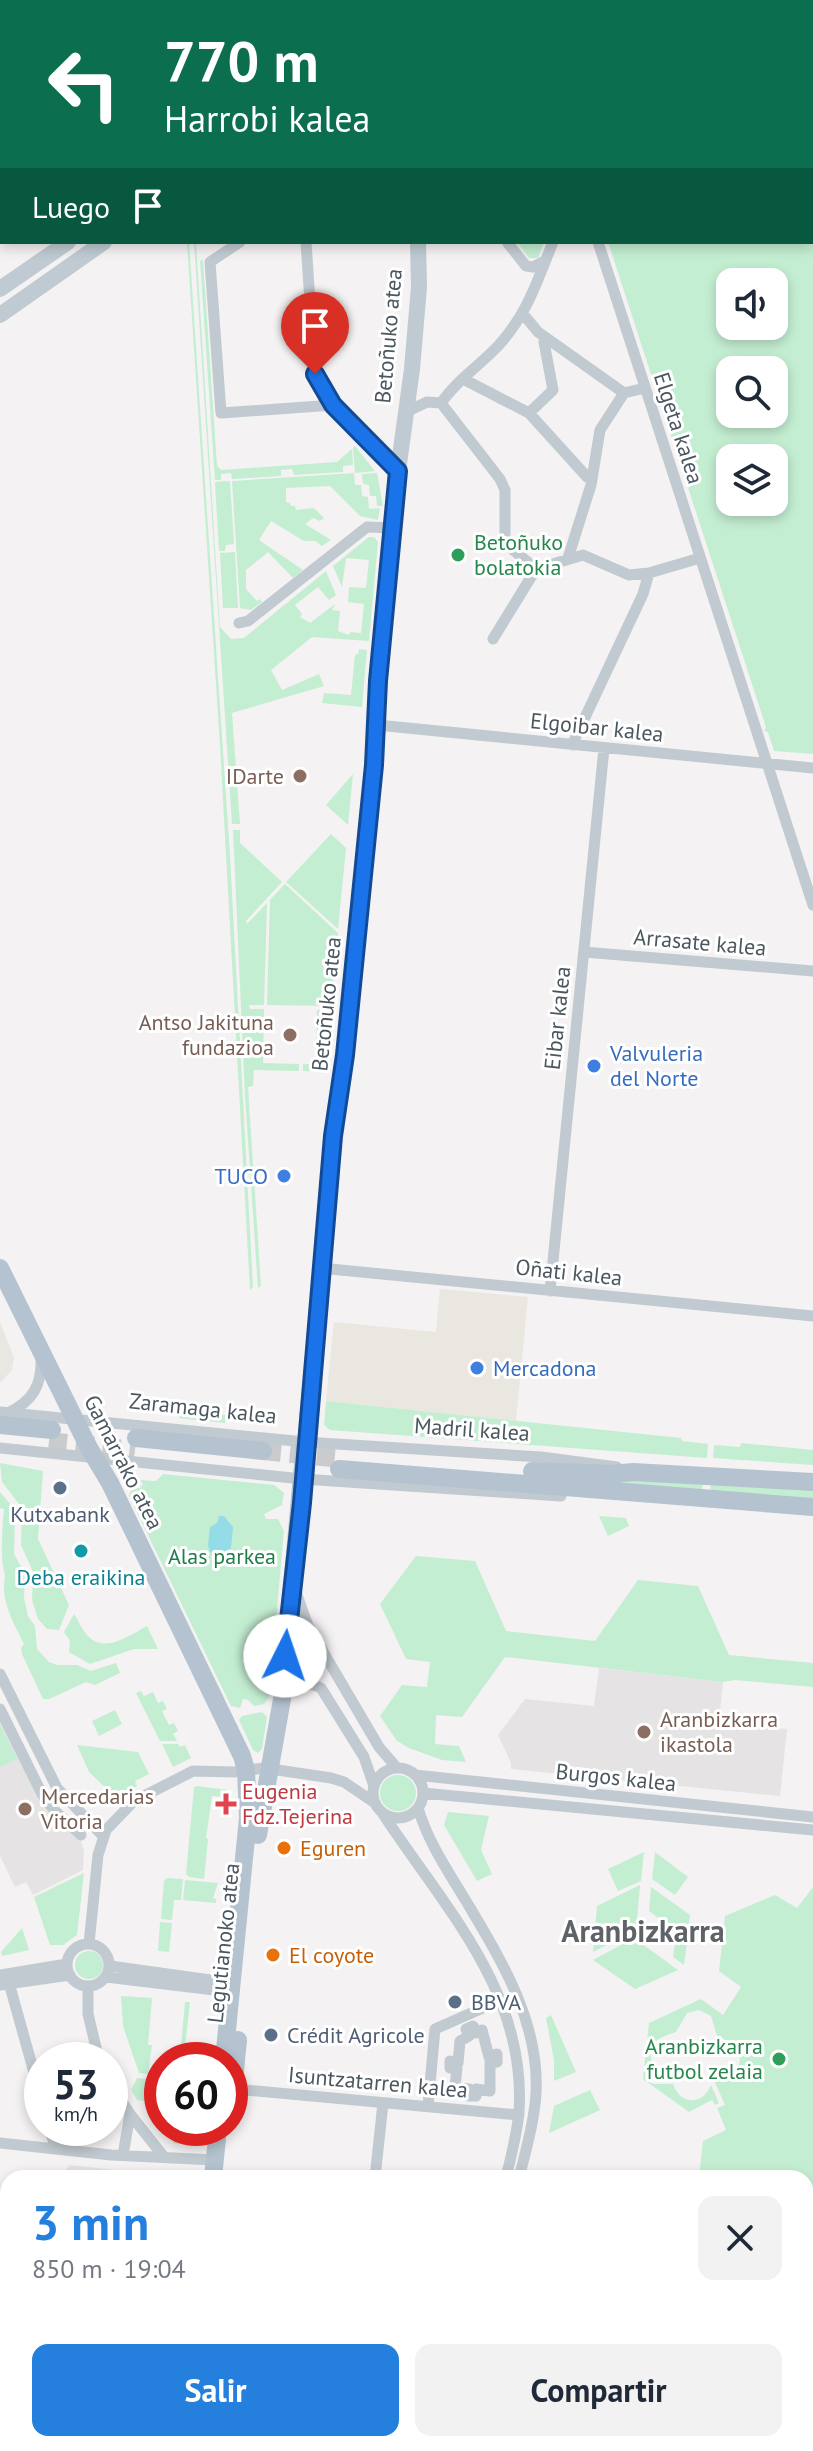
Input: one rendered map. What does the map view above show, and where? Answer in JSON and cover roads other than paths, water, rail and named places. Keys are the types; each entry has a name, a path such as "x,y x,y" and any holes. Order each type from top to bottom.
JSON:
{"main road":[{"path":"0,289 65,244"},
{"path":"0,315 101,244"},
{"name":"Betoñuko atea","path":"268,1770 282,1699 333,1136 350,1009 398,471 419,287 418,244"},
{"name":"Gamarrako atea","path":"0,1268 75,1420 110,1483 246,1770"},
{"path":"0,1437 50,1436 3,1417"},
{"name":"Zaramaga kalea","path":"135,1444 262,1457"},
{"name":"Madril kalea","path":"813,1482 633,1472 564,1473 341,1464 627,1493 813,1507"},
{"name":"Legutianoko atea","path":"226,2042 248,1818 246,1770"},
{"name":"Legutianoko atea","path":"239,2042 260,1819 268,1770"},
{"path":"214,2169 216,2146"},
{"path":"226,2170 228,2146"}],"street":[{"path":"237,244 210,262 221,413 333,405"},
{"path":"306,244 315,374 333,405 398,471"},
{"path":"509,244 526,266 537,288"},
{"path":"441,403 449,390 496,348 523,314 537,288 552,244"},
{"name":"Elgeta kalea","path":"599,244 813,905"},
{"path":"526,266 533,267 545,261"},
{"path":"523,314 538,332 624,393"},
{"path":"529,413 553,390 544,342"},
{"path":"467,381 529,413 587,477"},
{"path":"410,384 427,402"},
{"path":"568,558 591,485 600,430 624,393 645,388"},
{"path":"406,412 427,402 441,403 500,479 505,490 505,543 536,569"},
{"path":"239,623 248,621 367,527 393,528"},
{"path":"493,639 536,569 583,555 623,574 649,573 700,558"},
{"path":"572,745 643,594 649,573"},
{"name":"Elgoibar kalea","path":"377,725 813,768"},
{"name":"Eibar kalea","path":"550,1291 604,748"},
{"name":"Arrasate kalea","path":"584,952 813,971"},
{"name":"Oñati kalea","path":"320,1268 813,1316"},
{"path":"3,1417 27,1402 35,1392 41,1376 40,1349"},
{"name":"Zaramaga kalea","path":"3,1417 75,1420 305,1442"},
{"name":"Madril kalea","path":"305,1442 541,1457 614,1466 633,1472"},
{"path":"0,1448 302,1479"},
{"name":"Madril kalea","path":"302,1479 584,1497 627,1493"},
{"path":"292,1581 308,1626 379,1747 397,1768 415,1775 421,1783 423,1793 413,1814 398,1819 383,1814"},
{"path":"0,1674 57,1788 103,1836"},
{"path":"282,1699 298,1685 307,1683 321,1688 364,1757 374,1786 375,1803"},
{"path":"0,1709 42,1794 81,1835"},
{"path":"89,1944 98,1855 103,1836 112,1821 134,1801 193,1771 264,1768 344,1782 375,1803 383,1814 465,1930 501,2000 515,2051 519,2115 508,2170"},
{"path":"374,1786 383,1773 397,1768"},
{"name":"Burgos kalea","path":"415,1775 813,1817"},
{"name":"Burgos kalea","path":"423,1793 813,1830"},
{"path":"418,1808 431,1842 510,1978 527,2020 536,2092 521,2170"},
{"path":"89,1944 106,1953 108,1972 101,1982 88,1987 74,1981 68,1970 74,1950 89,1944"},
{"path":"24,2046 3,1981 68,1970"},
{"path":"108,1972 232,1988"},
{"path":"88,1987 88,2014 95,2042"},
{"path":"428,2106 435,2029 501,2000"},
{"path":"473,2026 476,2033 482,2030 489,2057 497,2054 497,2062 490,2063 490,2091 476,2089 476,2096 469,2096 469,2089 455,2087 457,2068 450,2068 450,2061 458,2063 460,2041 469,2036 466,2029 473,2026"},
{"name":"Isuntzatarren kalea","path":"248,2090 519,2115"},
{"path":"376,2170 383,2103"},
{"path":"128,2111 164,2157"},
{"path":"123,2155 130,2114"},
{"path":"0,2143 164,2157 214,2169"}],"water":[{"path":"219,1516 224,1516 233,1527 231,1548 216,1562 216,1555 210,1552 208,1545 210,1527 217,1523"}],"tunnel":[{"path":"49,1441 135,1450"},
{"path":"263,1451 342,1459"}],"place":[{"name":"Betoñuko bolatokia","path":"458,555"},
{"name":"IDarte","path":"300,776"},
{"name":"Antso Jakituna fundazioa","path":"290,1035"},
{"name":"Valvuleria del Norte","path":"594,1066"},
{"name":"TUCO","path":"284,1176"},
{"name":"Mercadona","path":"477,1368"},
{"name":"Kutxabank","path":"60,1488"},
{"name":"Deba eraikina","path":"81,1551"},
{"name":"Aranbizkarra ikastola","path":"644,1732"},
{"name":"Eugenia Fdz.Tejerina","path":"226,1804"},
{"name":"Mercedarias Vitoria","path":"25,1809"},
{"name":"Eguren","path":"284,1848"},
{"name":"El coyote","path":"273,1955"},
{"name":"BBVA","path":"455,2002"},
{"name":"Crédit Agricole","path":"271,2035"},
{"name":"Aranbizkarra futbol zelaia","path":"779,2059"}],"district":[{"name":"Aranbizkarra","path":"643,1930"}],"park label":[{"name":"Alas parkea","path":"222,1556"}]}
